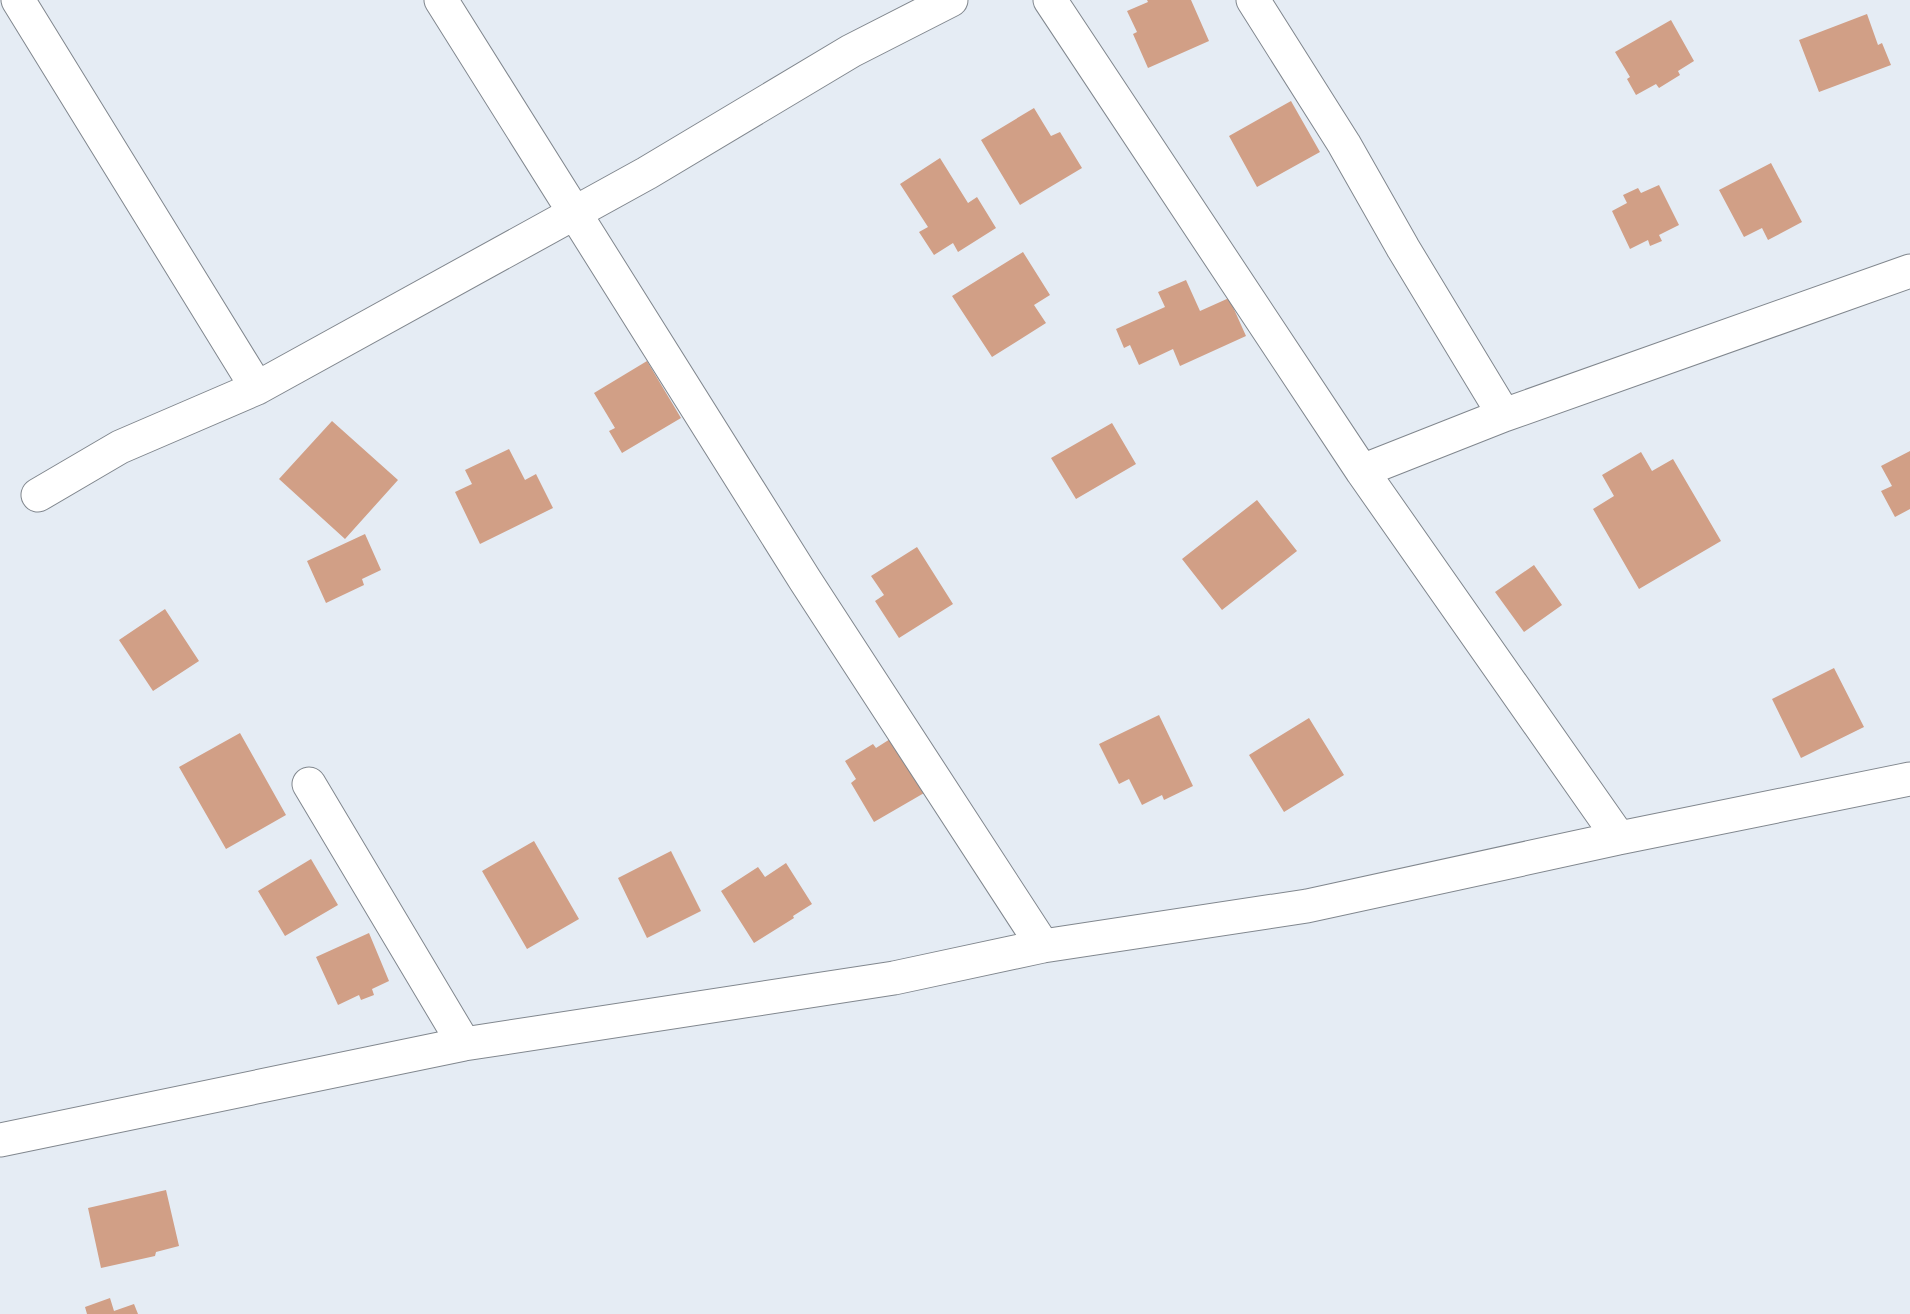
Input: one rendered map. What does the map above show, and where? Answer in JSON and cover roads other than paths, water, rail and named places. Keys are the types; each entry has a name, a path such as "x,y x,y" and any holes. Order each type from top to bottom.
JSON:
{"street":[{"path":"18,0 257,388"},
{"path":"441,0 793,561 1043,946"},
{"path":"38,495 120,447 257,388 647,173 851,51 951,0"},
{"path":"1050,0 1362,471 1619,838"},
{"path":"1253,0 1344,144 1403,248 1504,415"},
{"path":"1362,471 1504,415 1910,271"},
{"path":"0,1140 464,1044 894,978 1043,946 1307,906 1619,838 1910,779"},
{"path":"309,784 464,1044"}]}
